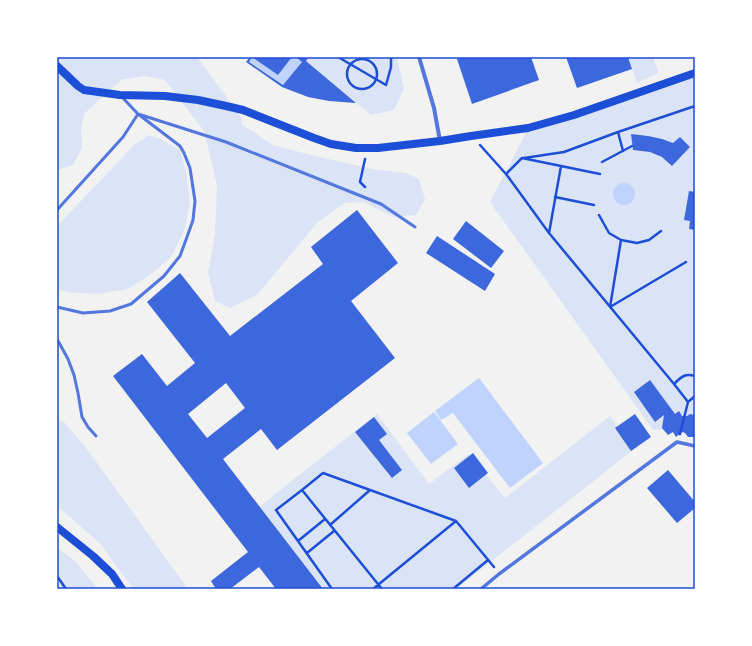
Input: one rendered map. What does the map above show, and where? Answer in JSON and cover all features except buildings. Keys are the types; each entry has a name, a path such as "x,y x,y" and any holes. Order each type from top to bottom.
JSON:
{"main road":[{"path":"57,66 84,90 120,95 165,96 198,100 243,110 314,138 343,147 356,148 378,148 440,142 528,128 574,115 695,73"},
{"path":"57,527 93,556 112,574 122,589"}],"street":[{"path":"419,57 434,108 440,142"},
{"path":"481,589 677,442 695,446"}],"lane":[{"path":"57,307 83,313 110,312 131,304 164,276 180,256 193,220 195,201 190,168 180,146 138,114 120,95"},
{"path":"57,210 123,137 138,114"},
{"path":"138,114 226,142 381,204 416,227"},
{"path":"57,339 74,374 82,417 96,436"}],"path":[{"path":"338,57 386,85 391,67 391,57"},
{"path":"358,59 372,62 377,70 376,79 374,83 365,88 355,86 348,79 347,74 350,64 358,59"},
{"path":"506,174 522,158 564,152 695,106"},
{"path":"618,132 623,151"},
{"path":"471,136 506,174 549,233 688,402"},
{"path":"602,162 632,146"},
{"path":"360,182 365,157"},
{"path":"522,158 600,174"},
{"path":"549,233 561,166"},
{"path":"555,197 594,205"},
{"path":"599,215 609,232 621,240 637,243 649,240 661,231"},
{"path":"610,307 621,240"},
{"path":"610,307 686,262"},
{"path":"674,384 681,377 690,375 695,376"},
{"path":"677,442 688,402 695,396"},
{"path":"332,589 276,510 323,473 456,521 488,560 453,589"},
{"path":"302,490 382,589"},
{"path":"330,525 370,490"},
{"path":"298,541 325,519"},
{"path":"373,589 456,521"},
{"path":"306,553 334,531"},
{"path":"57,576 66,589"}],"shaded area":[{"path":"57,57 197,57 242,118 241,124 273,145 373,169 406,173 419,179 425,199 416,215 394,217 363,202 345,203 317,223 257,295 230,308 215,301 208,273 215,233 217,185 204,131 165,80 145,76 121,80 85,113 81,126 82,148 73,165 57,170"},
{"path":"309,57 397,57 404,88 394,110 371,115 306,61"},
{"path":"628,57 653,57 659,73 637,83"},
{"path":"695,77 695,427 653,430 490,202 528,129 578,118"},
{"path":"149,135 161,139 180,150 186,171 190,203 184,231 171,257 150,275 128,289 98,294 67,292 57,289 57,226 135,144"},
{"path":"377,414 429,484 469,454 505,498 610,416 633,450 456,589 322,589 260,506"},
{"path":"57,420 64,422 84,445 188,589 134,589 101,544 57,506"},
{"path":"57,547 75,561 98,589 57,589"}],"water":[{"path":"252,57 278,75 292,57 296,57 302,62 283,85 249,62"},
{"path":"624,183 632,186 635,194 632,202 624,205 616,202 613,194 616,186"},
{"path":"479,378 543,463 510,488 453,413 441,420 435,411"},
{"path":"434,412 458,444 431,464 407,433"}]}
